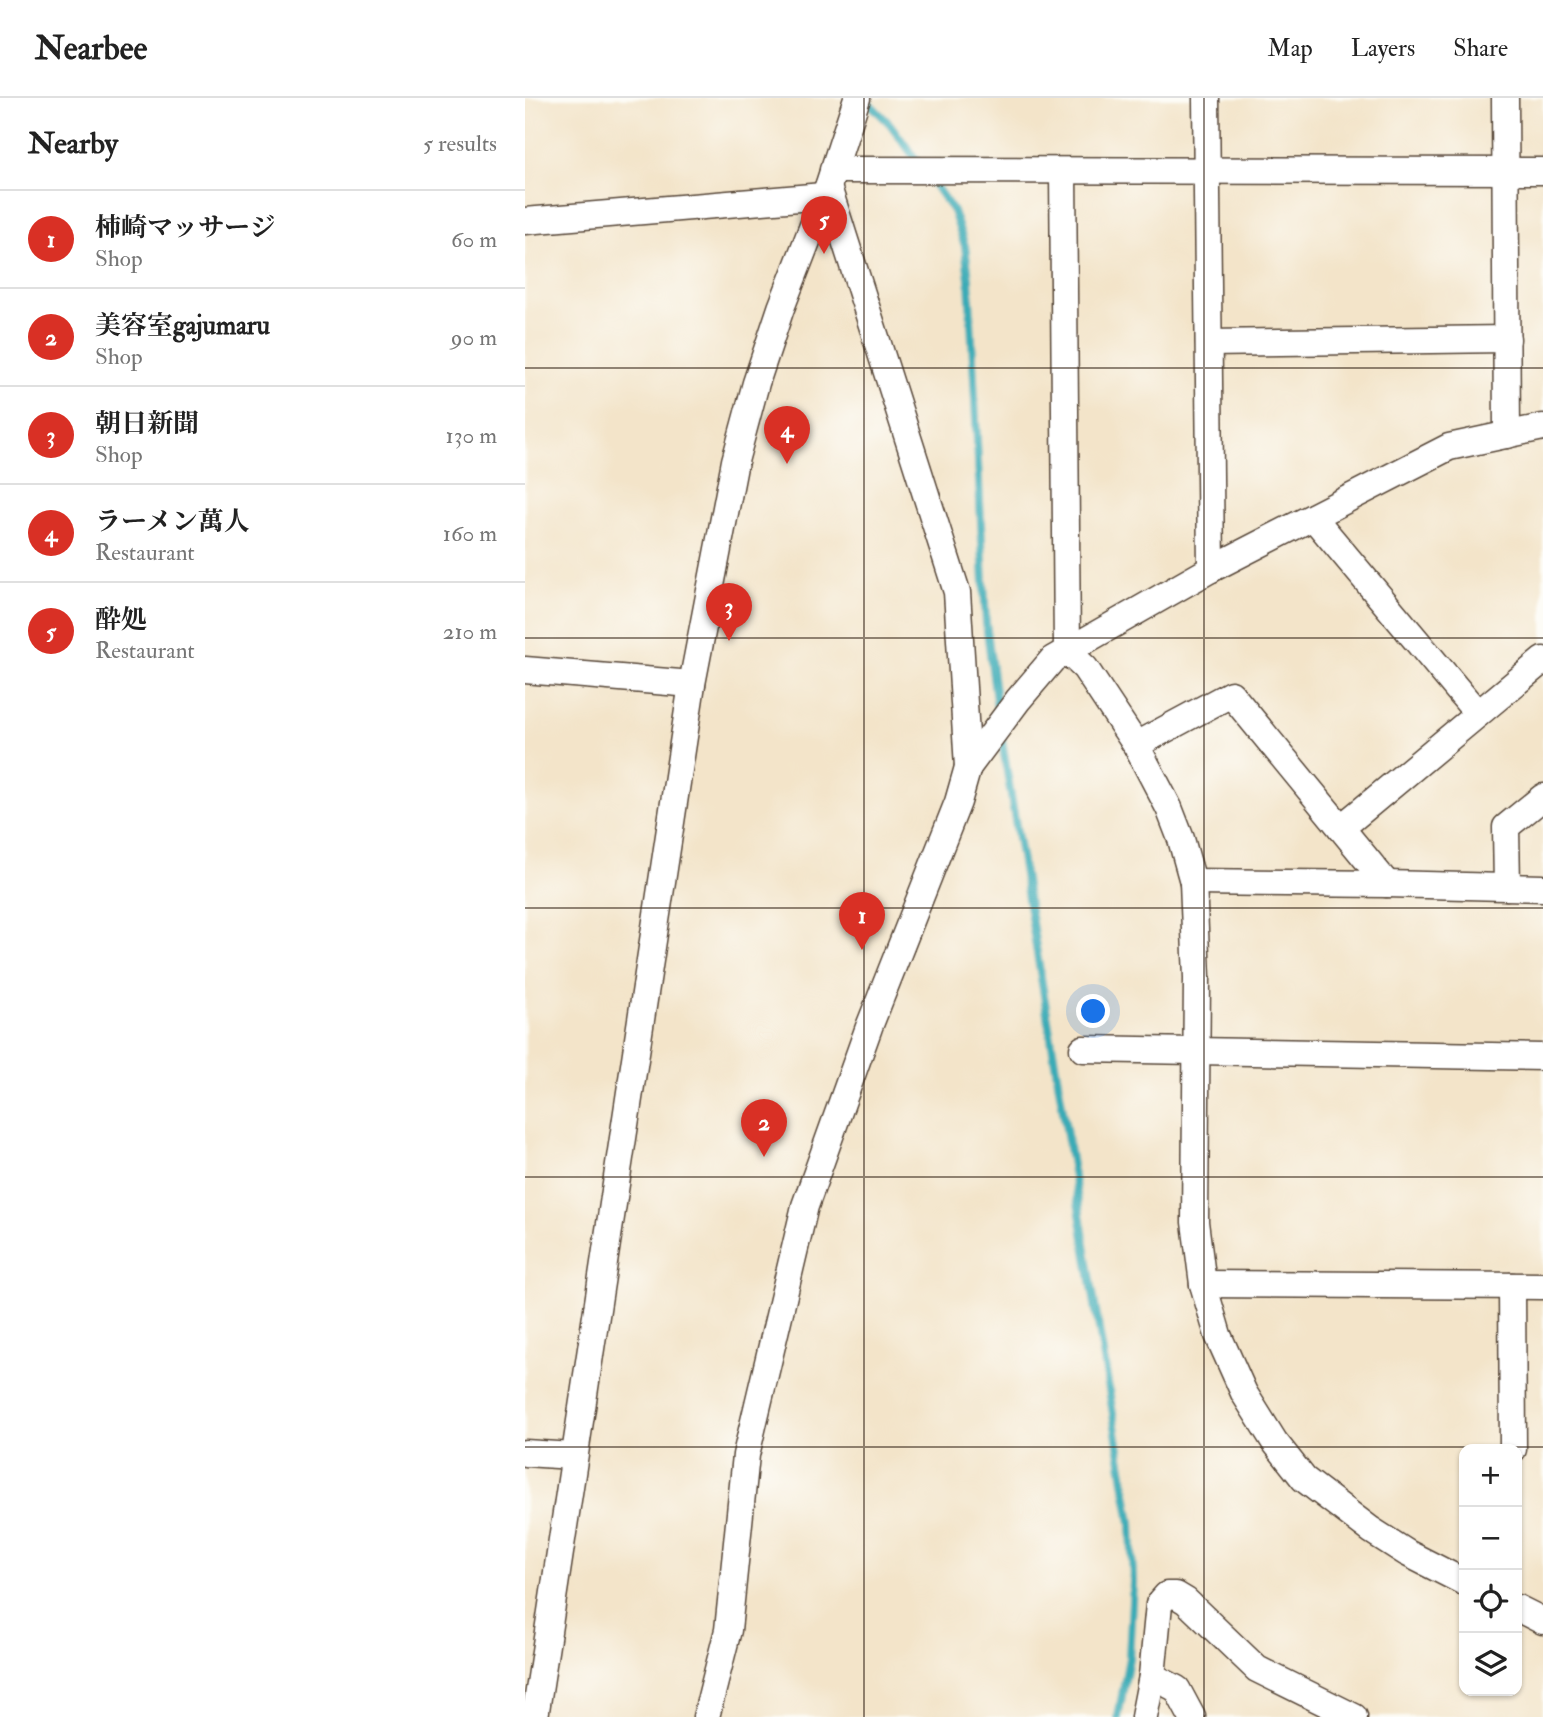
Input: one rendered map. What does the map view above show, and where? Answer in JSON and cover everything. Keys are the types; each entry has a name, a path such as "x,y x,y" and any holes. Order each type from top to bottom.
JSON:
{"street":[{"path":"535,1717 692,684 735,461 756,383 781,308 828,185 857,98"},
{"path":"1206,98 1211,569"},
{"path":"1505,98 1507,435"},
{"path":"1063,171 1066,651 1084,668 1136,745 1169,808 1193,882 1197,978 1195,1222 1203,1284 1218,1335 1244,1393 1274,1441 1304,1479 1371,1530 1407,1553 1459,1579"},
{"path":"525,221 828,185 1063,171 1543,171"},
{"path":"706,1717 728,1630 746,1455 805,1206 869,1027 958,802 968,766 957,592 828,185"},
{"path":"1209,343 1507,338"},
{"path":"968,766 1018,700 1053,659 1066,651 1211,569 1449,447 1543,427"},
{"path":"1313,517 1478,714"},
{"path":"1341,828 1543,660"},
{"path":"525,670 692,684"},
{"path":"1136,745 1231,694 1387,884"},
{"path":"1507,887 1506,827 1543,797"},
{"path":"1193,882 1543,888"},
{"path":"1083,1049 1543,1057"},
{"path":"1203,1284 1543,1286"},
{"path":"1511,1286 1513,1444"},
{"path":"525,1453 573,1456"},
{"path":"1144,1717 1152,1676 1159,1604 1167,1595 1175,1595 1186,1601 1257,1669 1354,1717"},
{"path":"1522,1610 1543,1621"},
{"path":"1152,1676 1177,1689 1192,1717"}],"waterway":[{"path":"864,98 890,124 920,165"},
{"path":"928,176 953,211 965,246 969,279 986,623 998,715"},
{"path":"1001,735 1131,1523 1133,1582 1129,1658 1118,1717"}],"place":[{"name":"酔処","path":"824,254"},
{"name":"ラーメン萬人","path":"787,464"},
{"name":"朝日新聞","path":"729,641"},
{"name":"柿崎マッサージ","path":"862,950"},
{"name":"美容室gajumaru","path":"764,1157"}]}
